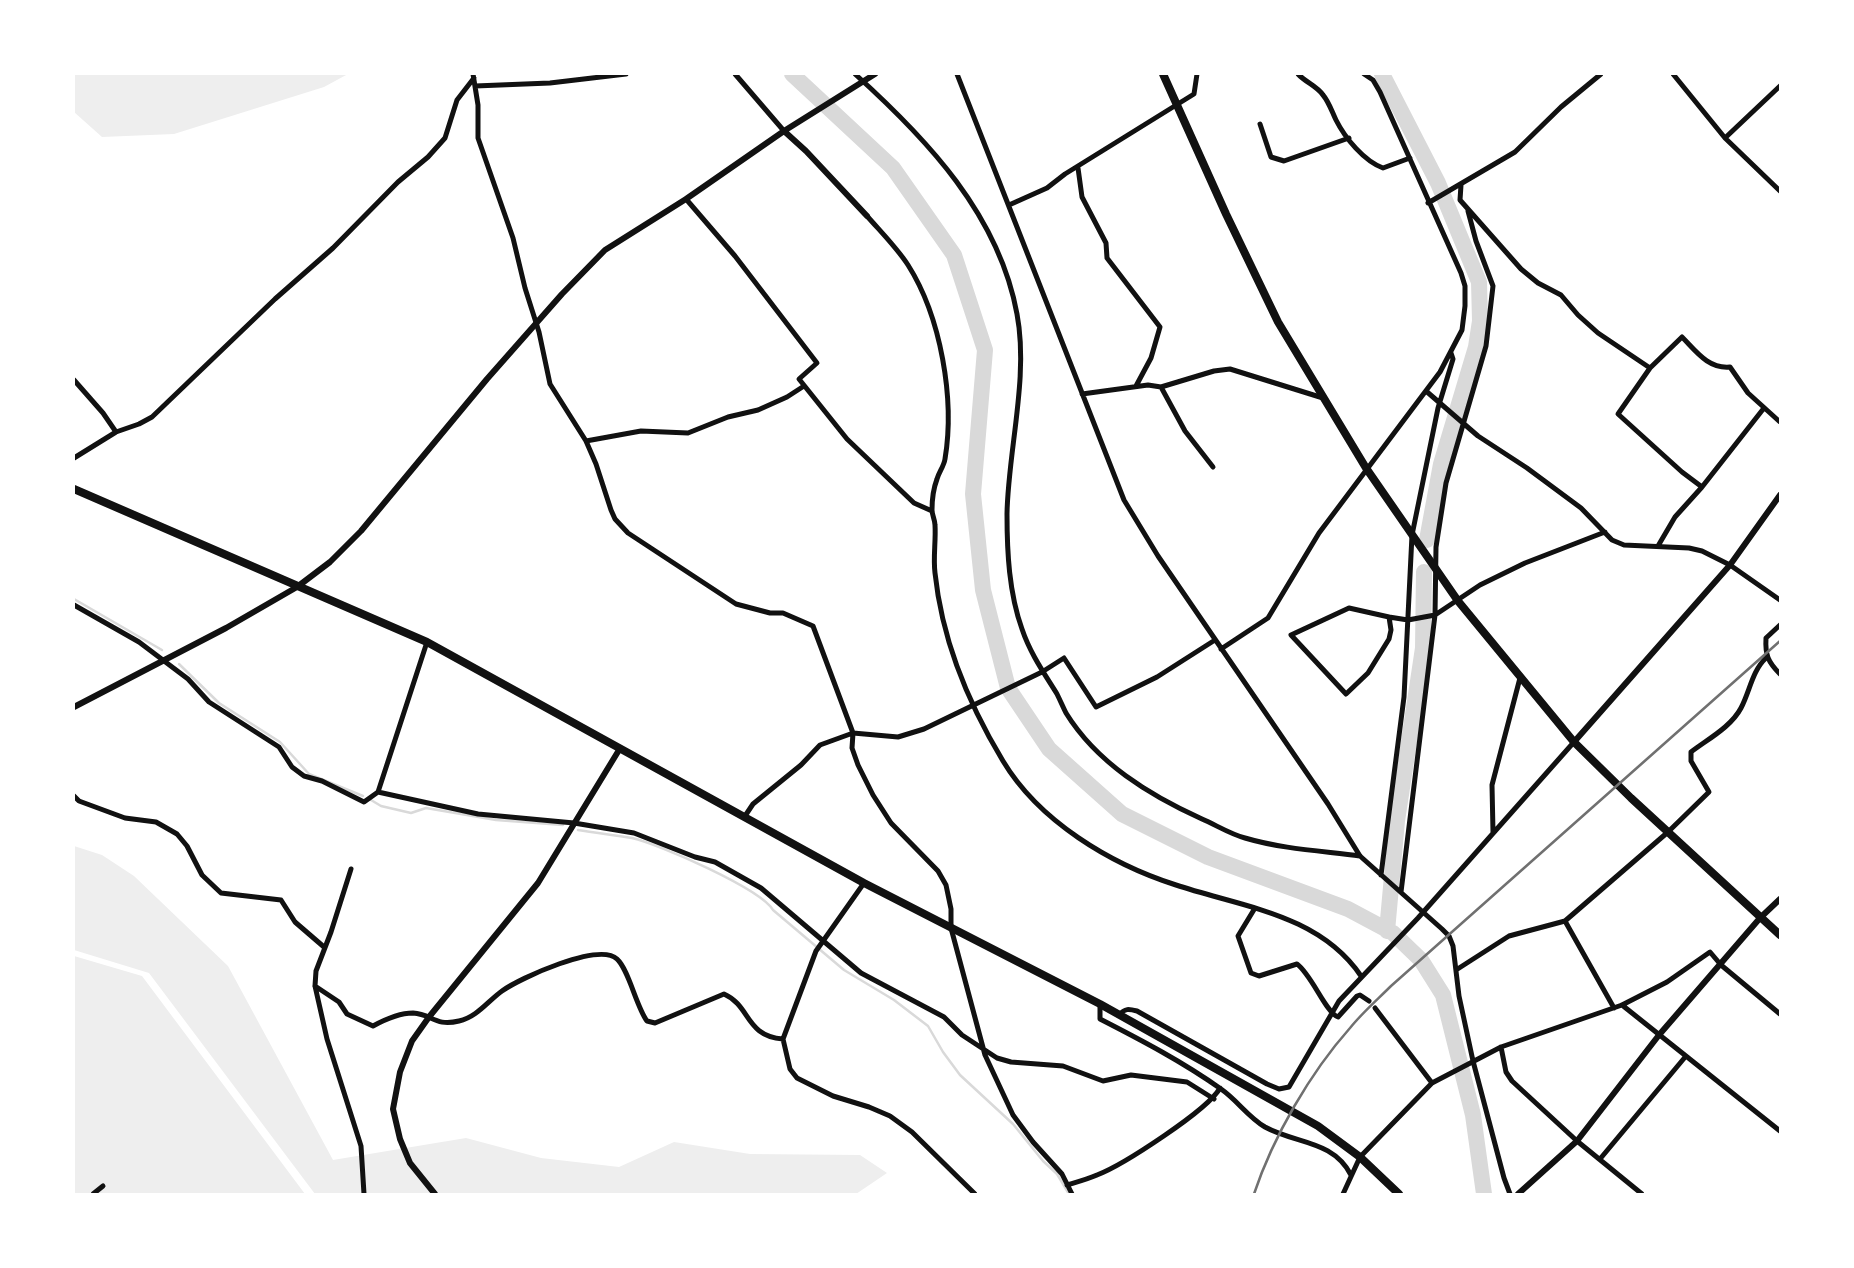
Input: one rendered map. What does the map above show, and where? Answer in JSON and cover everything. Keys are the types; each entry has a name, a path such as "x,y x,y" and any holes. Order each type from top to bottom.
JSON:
{"main road":[{"path":"1163,74 1278,322 1366,468 1435,569 1458,601 1574,742 1780,935"},
{"path":"74,489 427,642 619,750 745,816 864,883 1100,1004 1318,1126 1360,1157 1399,1195"}],"street":[{"path":"475,86 550,83 626,74"},
{"path":"735,74 908,264 926,300 942,356 947,399 945,462 936,480 932,511 940,608 947,638 973,704 1004,762 1042,808 1092,845 1139,870 1175,885 1287,918 1323,937 1363,974"},
{"path":"855,74 920,135 978,211 1011,290 1017,313 1021,359 1011,454 1007,552 1017,614 1025,637 1066,713 1116,769 1136,785 1187,812 1241,837 1259,842 1360,856"},
{"path":"74,707 226,628 297,587 330,562 361,531 486,379 605,250 875,74"},
{"path":"957,74 1124,500 1221,649 1315,784 1360,856 1448,936 1453,946 1459,996 1473,1061 1510,1195"},
{"path":"1009,205 1046,188 1194,94 1197,74"},
{"path":"1298,74 1325,97 1340,128 1372,164 1383,168 1410,158"},
{"path":"1221,649 1268,618 1319,533 1426,391 1462,330 1465,286 1458,266 1380,92 1373,80 1364,74"},
{"path":"1428,203 1515,152 1561,107 1601,74"},
{"path":"1673,74 1725,138 1780,191"},
{"path":"474,76 478,138 513,238 550,384 586,441 615,519 628,533 736,604 770,613 783,613 813,626 853,733 852,748 869,789 891,823 942,876 951,909 951,928 984,1049 1013,1115 1062,1174 1072,1195"},
{"path":"74,458 116,432 139,425 152,417 224,346 333,248 445,138 457,100 474,76"},
{"path":"1725,138 1780,86"},
{"path":"1260,124 1271,157 1277,160 1284,161 1349,138"},
{"path":"1078,168 1082,197 1106,243 1108,258 1160,327 1152,358 1136,386"},
{"path":"1461,185 1460,200 1521,269 1538,283 1560,295 1598,334 1650,368"},
{"path":"687,199 735,256 817,363 799,379 804,386 847,439 914,503 932,511"},
{"path":"1401,892 1435,615 1435,569 1446,483 1460,420 1486,346 1493,286 1468,211"},
{"path":"1702,486 1682,472 1618,414 1650,368 1682,337 1708,363 1723,368 1730,367 1748,393 1780,422"},
{"path":"1381,875 1404,696 1412,534 1453,359 1451,351"},
{"path":"1082,394 1136,386 1161,387 1214,371 1230,369 1323,398"},
{"path":"74,380 116,432"},
{"path":"586,441 641,431 688,433 728,417 758,410 804,386"},
{"path":"1161,387 1185,430 1213,467"},
{"path":"1426,391 1497,450 1527,468 1581,508 1612,540 1624,545 1702,551 1730,565 1780,600"},
{"path":"1658,546 1675,517 1764,408"},
{"path":"1119,1015 1123,1010 1137,1011 1192,1044 1279,1089 1289,1087 1339,1000 1418,918 1730,565 1780,495"},
{"path":"1389,617 1389,639 1368,673 1346,694 1291,635 1349,608 1409,620 1435,615 1480,585 1525,563 1605,532"},
{"path":"74,605 139,642 188,679 209,702 279,747 292,767 304,776 322,780 364,802 378,792 427,642"},
{"path":"1780,625 1766,638 1766,658 1780,674"},
{"path":"745,816 760,797 780,783 820,745 853,733 886,738 924,729 1042,672 1064,658 1096,707 1157,677 1215,640"},
{"path":"1456,970 1509,936 1565,921 1668,832 1709,792 1691,761 1692,752 1725,727 1740,710 1758,665 1766,658"},
{"path":"1493,833 1492,785 1520,678"},
{"path":"435,1195 410,1163 400,1139 393,1108 400,1072 412,1041 538,883 619,750"},
{"path":"378,792 478,814 574,823 634,833 715,862 761,888 861,973 944,1017 962,1035 997,1058 1012,1062 1063,1066 1102,1081 1131,1075 1187,1082 1214,1099"},
{"path":"74,796 79,801 117,815 156,822 177,834 187,846 202,875 221,892 281,901 295,922 324,947"},
{"path":"351,869 316,971 315,986 327,1039 360,1146 364,1195"},
{"path":"864,883 816,951 783,1040 790,1069 797,1078 832,1096 890,1115 912,1132 975,1195"},
{"path":"1518,1195 1577,1140 1659,1035 1760,918 1780,899"},
{"path":"1255,908 1238,936 1249,970 1255,976 1297,964 1313,982 1331,1013 1338,1017 1360,995 1370,1001"},
{"path":"1565,921 1614,1008"},
{"path":"1343,1195 1360,1157 1432,1083 1501,1047 1622,1005 1667,982 1710,952 1721,965 1780,1014"},
{"path":"315,986 339,1002 347,1014 373,1026 412,1013 429,1017 439,1023 460,1021 477,1013 517,982 558,963 610,955 616,957 622,966 647,1021 654,1023 724,994 734,999 753,1026 770,1038 783,1040"},
{"path":"1100,1004 1100,1019 1220,1088 1264,1126 1290,1138 1319,1145 1337,1155 1351,1175"},
{"path":"1622,1005 1780,1131"},
{"path":"1375,1007 1432,1083"},
{"path":"1501,1047 1506,1072 1512,1081 1642,1195"},
{"path":"1600,1159 1686,1056"},
{"path":"1067,1185 1108,1169 1194,1115 1214,1099 1220,1088"},
{"path":"93,1195 103,1186"}],"shaded area":[{"path":"74,74 348,74 324,87 174,134 102,137 74,112"},
{"path":"74,846 102,855 134,876 228,966 333,1160 466,1138 541,1158 619,1167 674,1142 750,1154 860,1155 887,1173 856,1194 315,1194 149,973 74,950"},
{"path":"74,956 142,976 305,1194 74,1194"}],"waterway":[{"path":"792,74 893,168 954,255 985,350 973,494 983,590 1008,688 1049,749 1122,814 1208,857 1348,909 1393,933 1421,960 1443,995 1473,1115 1484,1194"},
{"path":"1382,74 1438,183 1479,282 1480,321 1476,347 1441,464 1427,540"},
{"path":"1387,931 1397,821 1423,648 1424,572"},
{"path":"74,599 162,650"},
{"path":"179,664 219,703 280,742 309,774 363,796"},
{"path":"371,800 381,806 411,813 426,808 496,820 563,825"},
{"path":"578,830 632,838 664,849 708,868 765,901 844,970 894,1000 928,1026 960,1075 1013,1124 1057,1174 1069,1194"}],"railway":[{"path":"1254,1194 1271,1150 1294,1106 1335,1046 1360,1017 1391,986 1780,641"}]}
